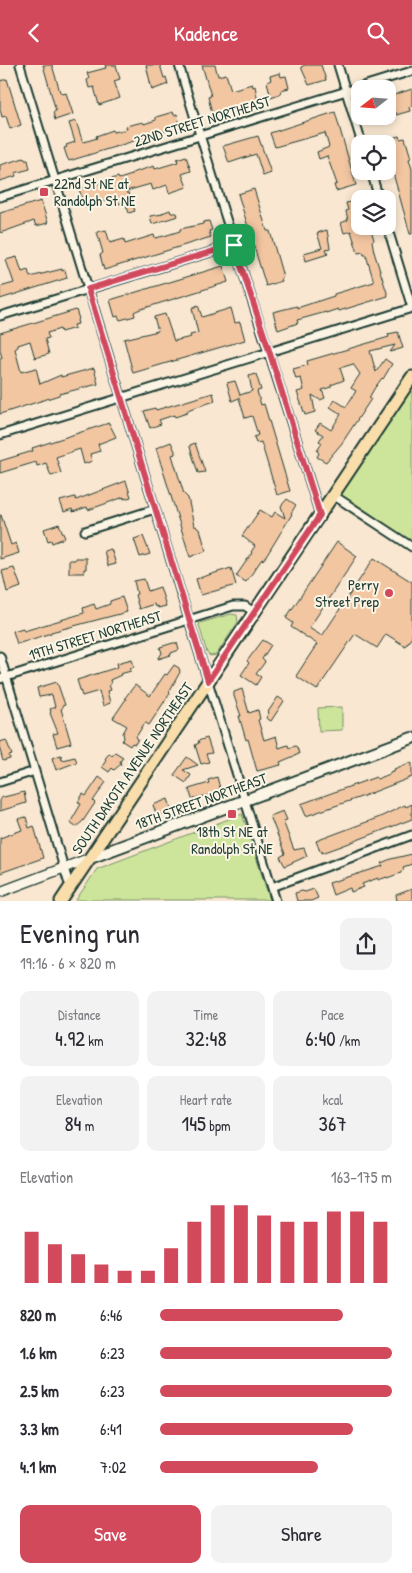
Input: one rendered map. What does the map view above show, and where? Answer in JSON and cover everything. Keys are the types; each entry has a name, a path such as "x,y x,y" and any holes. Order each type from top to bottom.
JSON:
{"main road":[{"name":"SOUTH DAKOTA AVENUE NORTHEAST","path":"61,901 412,377"},
{"name":"18TH STREET NORTHEAST","path":"90,858 412,738"}],"street":[{"path":"20,65 188,620 276,901"},
{"path":"179,65 320,515"},
{"path":"338,65 359,135"},
{"name":"22ND STREET NORTHEAST","path":"0,197 412,71"},
{"path":"0,435 412,308 390,235"},
{"path":"0,316 234,245"},
{"path":"333,495 412,547"},
{"path":"85,531 155,509"},
{"name":"19TH STREET NORTHEAST","path":"3,678 238,605 245,606 254,612"},
{"path":"0,656 3,678 35,771 71,886"},
{"path":"0,782 35,771"},
{"path":"272,887 412,835"},
{"name":"18TH STREET NORTHEAST","path":"0,891 90,858"}],"green space":[{"path":"412,376 412,548 333,495"},
{"path":"231,614 237,615 238,622 216,655 210,656 207,653 200,623"},
{"path":"342,707 342,730 319,731 318,708"},
{"path":"242,814 270,900 76,900 97,869"}],"building":[{"path":"43,65 52,65 60,92 66,93 73,114 55,120 53,112 56,111"},
{"path":"105,65 116,65 120,79 114,81 120,98 99,105 94,87 89,88 87,73 106,68"},
{"path":"146,65 160,65 168,84 152,90"},
{"path":"202,65 215,65 218,76 226,74 231,90 252,84 253,87 255,86 258,102 222,111 222,113 216,115 215,112 212,113 208,97 211,96"},
{"path":"305,65 321,65 326,80 309,85 301,67"},
{"path":"280,73 281,77 286,76 289,88 281,90 282,93 271,97 267,82 271,80 270,76"},
{"path":"7,79 21,125 10,129 6,116 2,117 0,109 0,81"},
{"path":"412,89 412,106 409,107 410,111 396,115 396,94"},
{"path":"173,112 174,115 177,114 179,127 69,161 67,157 64,148 67,147 66,145 75,142 69,123 76,121 84,142 113,130 114,132 127,129 126,126 143,122 144,124 156,120 156,117"},
{"path":"335,112 351,168 351,180 355,180 356,185 336,191 334,185 337,184 327,156 319,159 317,152 329,147 325,133 275,147 270,133"},
{"path":"258,136 271,173 263,176 256,154 229,163 223,146"},
{"path":"399,136 400,139 405,138 411,158 409,159 412,169 412,234 410,234 395,180 396,137"},
{"path":"186,156 191,171 182,174 187,187 169,193 167,185 153,190 151,184 126,191 129,193 135,211 129,213 125,202 119,204 117,197 85,208 79,189 118,177 119,179 154,166 155,169 178,162 177,159"},
{"path":"24,158 28,160 30,169 15,173 16,176 0,181 0,165"},
{"path":"254,189 267,231 270,231 283,277 281,278 282,281 266,286 238,194"},
{"path":"41,201 48,223 36,226 34,221 0,233 0,213"},
{"path":"351,202 351,231 344,233 341,223 348,220 346,203"},
{"path":"170,210 171,213 177,213 178,216 152,224 150,216 163,214"},
{"path":"209,221 212,230 209,231 211,237 104,270 100,255 103,253 97,232 106,230 110,243 124,239 125,244 154,235 155,238 164,236 180,231 180,229"},
{"path":"327,230 330,248 326,249 328,254 306,261 304,253 322,248 317,233"},
{"path":"352,235 373,235 374,252 388,296 339,311 338,309 297,320 298,323 278,330 273,312 297,306 297,308 374,282 366,255 363,252 358,253"},
{"path":"17,257 22,272 28,270 30,277 62,269 62,271 65,270 67,278 0,299 0,287 14,283 6,260"},
{"path":"223,266 228,282 138,310 134,312 135,316 120,320 118,316 115,317 110,300"},
{"path":"198,305 202,317 231,308 235,323 240,322 245,340 133,373 124,339 158,331 154,317 165,314 174,341 191,337 190,335 198,333 192,308"},
{"path":"76,310 79,319 77,320 78,324 74,325 75,328 61,332 60,329 47,333 49,338 45,339 49,354 35,358 30,341 18,345 15,349 21,372 36,368 40,384 61,375 61,377 94,368 98,384 59,394 0,414 0,358 2,358 0,333"},
{"path":"398,332 403,348 390,352 395,345 370,351 376,372 385,359 392,364 374,389 369,398 371,399 342,443 326,462 317,457 319,453 317,451 322,443 319,441 323,435 315,430 320,423 331,430 341,414 330,407 335,400 346,407 356,391 351,388 360,374 353,364 340,368 344,380 322,390 325,398 320,400 312,395 315,412 305,415 297,392 304,390 301,378 296,379 293,369 308,365 307,361 389,337 388,334"},
{"path":"256,374 261,390 257,391 261,405 264,404 290,491 277,495 261,442 256,443 254,437 258,435 252,416 245,418 239,398 232,401 227,383 235,381 240,395 252,391 249,376"},
{"path":"213,393 215,401 190,409 187,413 159,420 161,424 150,428 144,411 155,408 156,410"},
{"path":"109,423 116,437 98,444 100,451 90,454 92,461 84,464 80,449 56,457 61,473 51,476 46,463 37,466 36,462 0,473 0,461 33,451 32,448"},
{"path":"171,442 175,451 175,454 172,455 184,494 188,498 194,526 200,529 206,551 190,557 156,448"},
{"path":"195,443 205,472 198,473 190,447 190,445"},
{"path":"126,481 131,497 124,499 124,497 88,510 87,507 73,512 72,509 64,512 60,501 75,497 76,500"},
{"path":"287,499 296,505 292,514 267,555 246,582 236,576 255,546 242,536 260,510 272,517 275,512 285,518 281,506"},
{"path":"0,515 11,545 16,543 19,553 0,559"},
{"path":"59,524 65,538 52,543 51,540 48,541 44,529"},
{"path":"143,536 150,554 140,557 134,539"},
{"path":"337,542 357,556 309,628 322,636 374,558 412,582 412,637 405,646 386,634 377,648 355,634 317,690 296,676 317,644 291,627 293,623 286,618"},
{"path":"111,549 116,564 108,566 104,551"},
{"path":"75,558 86,558 84,573 69,573 69,560 75,560"},
{"path":"14,568 21,587 7,592 2,571"},
{"path":"231,568 236,585 201,595 196,579"},
{"path":"144,579 148,591 160,587 166,606 158,608 154,604 139,609 134,581"},
{"path":"122,597 127,612 51,632 17,644 13,631 23,628 24,631 84,613 83,608 94,604 96,609"},
{"path":"263,640 271,645 262,659 265,662 256,674 261,677 256,685 241,675 249,663 247,661"},
{"path":"177,643 179,650 158,659 162,653 160,647"},
{"path":"132,659 134,667 130,668 131,671 120,674 110,680 111,690 107,691 110,703 103,706 99,691 82,696 77,680 118,667 117,663"},
{"path":"174,665 179,668 180,672 170,693 149,725 144,724 136,737 138,739 135,744 132,743 130,746 122,741 124,738 123,733 127,726 113,718 135,685 150,696 165,674 167,675"},
{"path":"57,682 65,705 61,709 71,743 57,747 53,734 58,733 50,713 50,709 55,707 52,695 39,697 37,688"},
{"path":"242,689 249,713 258,710 260,719 258,720 264,740 276,736 279,748 288,745 289,748 295,746 299,754 280,762 281,765 257,771 234,696 234,692"},
{"path":"278,697 284,701 271,721 266,718"},
{"path":"207,738 212,753 206,754 209,762 201,764 195,745 199,743 198,741"},
{"path":"6,740 12,755 9,756 10,759 3,761 0,742"},
{"path":"115,752 123,757 120,762 121,764 114,770 112,768 109,772 102,767 109,753 112,755"},
{"path":"61,755 62,760 75,757 77,762 56,770 52,758"},
{"path":"187,757 198,765 183,770 191,775 186,783 174,775"},
{"path":"412,762 412,777 306,816 301,804 376,777 377,779 390,774 394,769"},
{"path":"99,777 106,782 93,801 95,803 83,821 76,827 70,823 81,804 78,802 83,794 86,796"},
{"path":"217,777 221,792 192,799 189,789 209,783 208,780"},
{"path":"24,792 26,803 0,811 0,798"},
{"path":"168,799 172,811 157,816 153,805"},
{"path":"412,804 412,819 322,853 322,850 320,851 316,841 380,817 405,805 406,807"},
{"path":"283,811 287,820 283,821 294,850 304,848 307,856 285,866 280,857 285,854 270,816"},
{"path":"26,817 29,828 34,826 43,858 0,873 0,838 22,830 18,819"},
{"path":"412,854 412,864 403,867 404,870 401,873 362,884 364,887 351,892 350,888 333,895 329,883 383,866 381,863 391,859"},
{"path":"314,889 318,898 311,901 297,901 295,893"},
{"path":"412,889 412,901 397,901 396,895"}],"place":[{"name":"22nd St NE at Randolph St NE","path":"44,192"},
{"name":"Perry Street Prep","path":"389,593"},
{"name":"18th St NE at Randolph St NE","path":"232,814"}],"route":[{"path":"234,245 320,515 208,681 88,289 234,245"}]}
